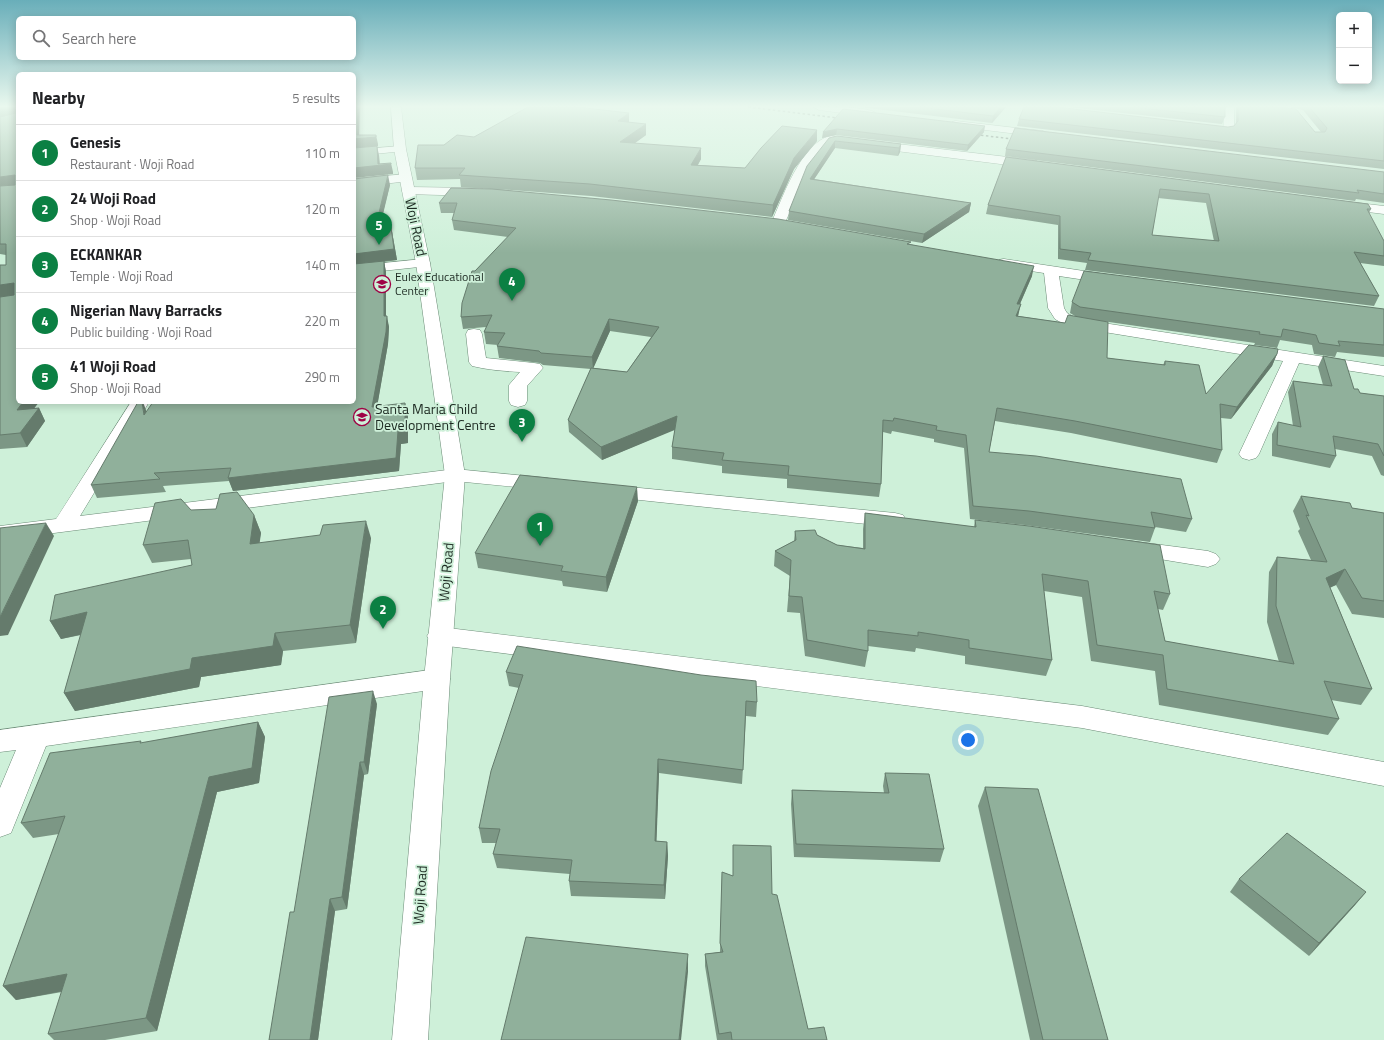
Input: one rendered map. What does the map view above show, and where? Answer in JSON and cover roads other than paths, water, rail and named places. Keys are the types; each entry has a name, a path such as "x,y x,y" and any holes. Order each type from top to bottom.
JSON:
{"street":[{"name":"Woji Road","path":"401,156 423,263 455,475 440,636 410,1040"},
{"path":"778,224 799,173 813,156"},
{"path":"962,156 1046,166"},
{"path":"356,183 407,185 434,191 493,193"},
{"path":"1328,204 1384,210"},
{"path":"762,222 793,226"},
{"path":"988,260 1050,271 1128,281"},
{"path":"356,270 423,263"},
{"path":"1050,271 1056,308 1061,316 1073,323 1384,371"},
{"path":"474,334 478,362 500,366 534,368 518,385 518,401"},
{"path":"1250,454 1294,356"},
{"path":"63,525 139,404"},
{"path":"0,533 455,475 566,486"},
{"path":"590,489 914,522"},
{"path":"1109,545 1208,559"},
{"path":"440,636 1082,717 1384,774"},
{"path":"0,741 437,679"},
{"path":"0,824 36,736"}],"place":[{"name":"41 Woji Road","path":"379,245"},
{"name":"Eulex Educational Center","path":"382,284"},
{"name":"Nigerian Navy Barracks","path":"512,301"},
{"name":"Santa Maria Child Development Centre","path":"362,417"},
{"name":"ECKANKAR","path":"522,442"},
{"name":"Genesis","path":"540,546"},
{"name":"24 Woji Road","path":"383,629"}]}
